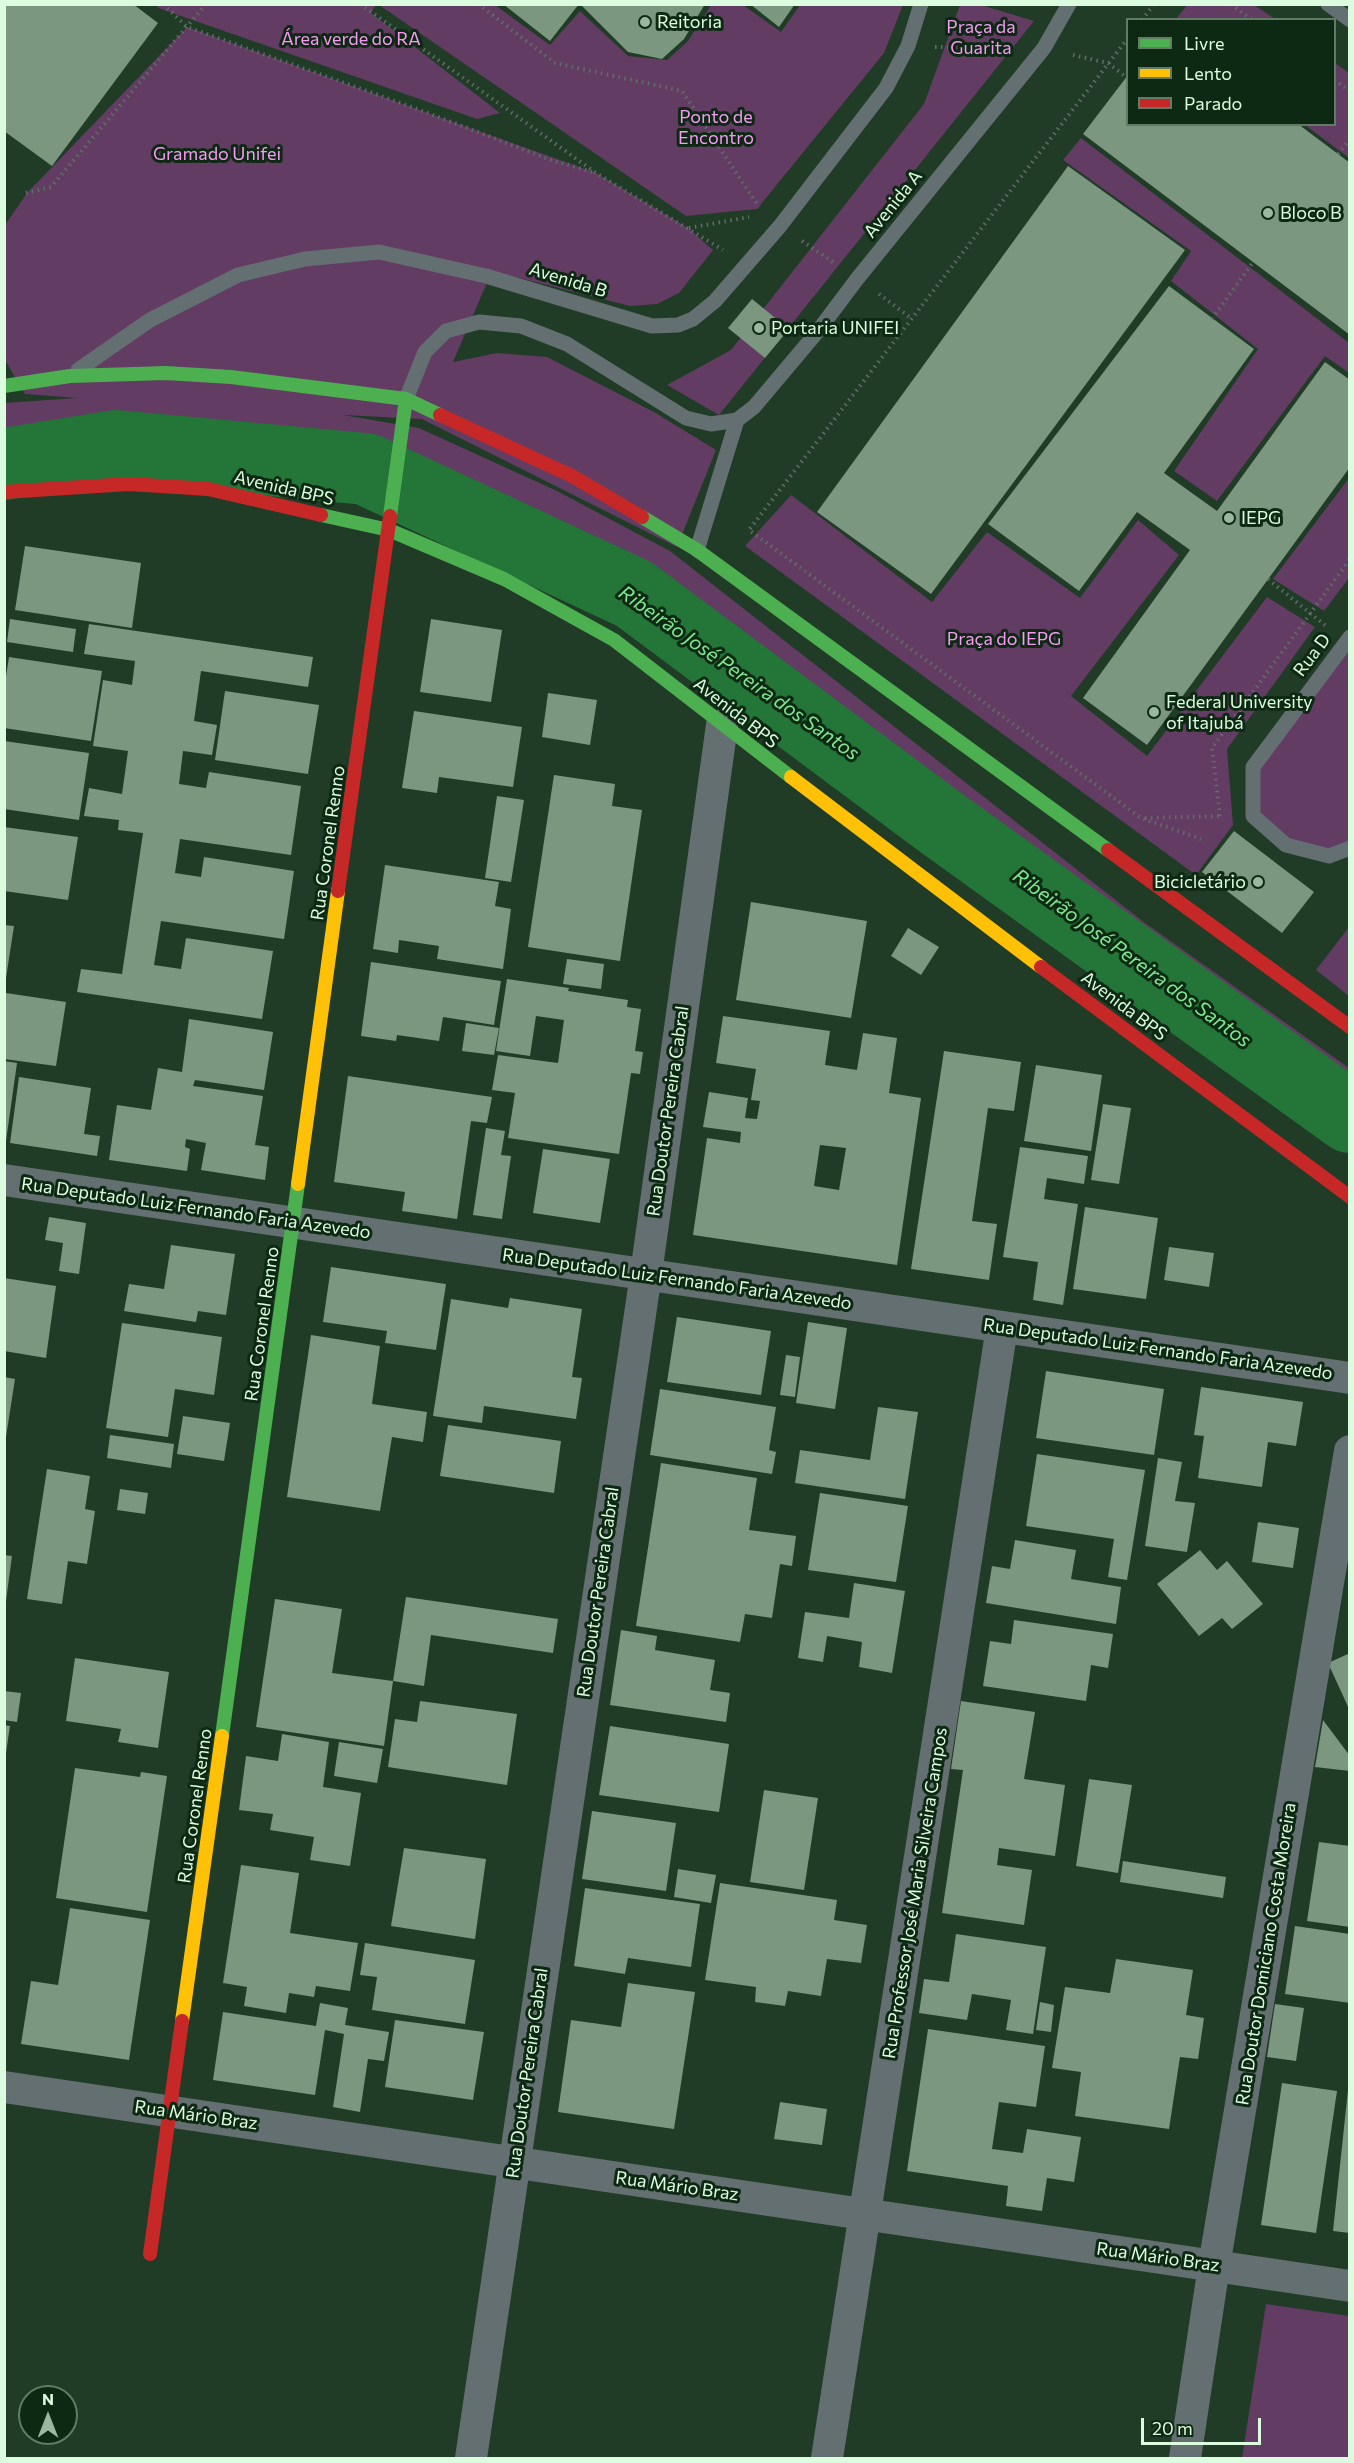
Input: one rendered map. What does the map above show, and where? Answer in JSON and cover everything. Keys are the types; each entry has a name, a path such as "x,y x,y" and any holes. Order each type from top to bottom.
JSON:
{"main road":[{"path":"4,386 70,376 166,373 231,377 405,405 572,476 697,550 1350,1027"},
{"name":"Rua Coronel Renno","path":"150,2254 405,405"},
{"name":"Avenida BPS","path":"4,492 129,484 208,489 389,530 504,579 614,640 722,725 1350,1197"}],"street":[{"name":"Rua Doutor Pereira Cabral","path":"471,2458 646,1274 722,725"},
{"name":"Rua Deputado Luiz Fernando Faria Azevedo","path":"4,1180 1350,1378"},
{"name":"Rua Professor José Maria Silveira Campos","path":"827,2458 1002,1327"},
{"name":"Rua Doutor Domiciano Costa Moreira","path":"1185,2458 1214,2266 1350,1451"},
{"name":"Rua Mário Braz","path":"4,2087 1350,2286"}],"lane":[{"name":"Avenida B","path":"70,376 150,320 228,280 305,259 379,252 486,276 652,326 678,325 693,319 715,301 780,226 886,88 908,46 921,4"},
{"name":"Avenida A","path":"737,420 754,406 818,331 857,279 1044,48 1069,4"},
{"path":"1328,4 1350,20"},
{"path":"405,405 425,352 446,331 479,322 521,326 567,344 686,418 711,424 737,420 697,550"},
{"name":"Rua D","path":"1253,816 1253,767 1348,640"},
{"path":"1253,816 1286,845 1329,856 1350,848"}],"path":[{"path":"163,4 187,27 412,107 551,160 596,173"},
{"path":"27,193 51,187 206,4"},
{"path":"360,4 596,173 747,264"},
{"path":"478,4 555,63 682,91 764,215"},
{"path":"1144,18 1154,4"},
{"path":"1231,4 1248,18"},
{"path":"1126,41 749,530 1141,818 1201,839"},
{"path":"1336,81 1350,91"},
{"path":"1338,154 1350,139"},
{"path":"1212,318 1253,262"},
{"path":"1220,816 1212,748 1350,559"},
{"path":"1268,579 1309,613 1348,640"},
{"path":"1141,818 1253,816"}],"green space":[{"path":"1188,4 1254,5 1274,18 1177,18"},
{"name":"Área verde do RA","path":"154,5 376,5 371,13 500,113 477,119"},
{"name":"Ponto de Encontro","path":"379,5 495,5 550,45 580,11 628,56 667,60 688,41 711,5 743,5 781,32 800,5 903,5 884,53 757,209 686,216"},
{"name":"Praça da Guarita","path":"960,5 981,5 1034,21 719,415 667,385 731,350 924,104"},
{"name":"Gramado Unifei","path":"187,27 596,173 688,228 713,250 679,293 657,304 630,306 492,271 453,362 497,353 547,357 654,412 716,450 677,547 422,419 343,415 419,428 557,491 670,551 1145,923 1349,1068 1349,1153 968,881 624,619 363,493 126,467 5,477 4,403 77,398 25,394 5,360 5,225 27,193"},
{"path":"1336,64 1349,73 1349,158 1306,126 1336,126"},
{"path":"1081,138 1349,343 1349,373 1325,356 1217,501 1174,471 1258,349 1171,281 1191,251 1063,160"},
{"path":"1349,478 1349,578 1324,611 1273,579"},
{"name":"Praça do IEPG","path":"791,495 932,602 987,532 1080,598 1138,520 1179,555 1071,696 1147,756 1267,597 1315,627 1227,749 1233,825 1196,875 745,546"},
{"path":"1349,637 1349,848 1329,856 1286,845 1253,816 1253,767"},
{"path":"1349,927 1349,996 1316,970"},
{"path":"1266,2304 1349,2316 1349,2458 1242,2458"}],"building":[{"path":"4,4 133,4 158,23 52,166 4,131"},
{"path":"503,4 579,4 550,41"},
{"name":"Reitoria","path":"580,4 705,4 684,39 662,59 628,52"},
{"name":"Reitoria","path":"750,4 795,4 779,27"},
{"name":"Bloco B","path":"1126,78 1126,126 1301,126 1350,163 1350,335 1083,134"},
{"path":"1068,166 1185,250 931,594 817,512"},
{"name":"IEPG","path":"1169,286 1254,349 1164,473 1217,511 1325,362 1350,380 1350,467 1147,745 1083,698 1190,550 1137,512 1079,591 988,524"},
{"name":"Portaria UNIFEI","path":"752,299 789,329 765,358 728,328"},
{"path":"25,546 141,563 132,628 15,610"},
{"path":"10,619 76,629 73,652 7,642"},
{"path":"431,619 502,630 491,702 420,692"},
{"path":"89,624 313,657 308,687 201,671 194,721 217,725 212,755 183,751 179,784 206,788 209,772 301,786 291,855 180,839 175,873 201,877 204,857 294,871 284,939 161,921 154,965 181,969 186,938 273,951 262,1019 77,992 81,969 122,974 143,833 118,830 119,820 84,816 89,788 122,794 128,751 93,746 103,680 132,685 135,661 84,654"},
{"path":"9,657 102,671 91,741 4,728 4,689"},
{"path":"225,691 319,705 308,774 215,760"},
{"path":"548,693 597,700 590,745 542,737"},
{"path":"414,711 522,727 513,787 439,777 437,793 402,788"},
{"path":"4,741 89,753 79,820 4,809"},
{"path":"554,775 615,784 612,806 642,810 620,961 528,947"},
{"path":"497,796 524,800 511,882 485,878"},
{"path":"4,827 78,837 68,900 4,891"},
{"name":"Bicicletário","path":"1234,831 1314,892 1282,933 1202,872"},
{"path":"385,865 499,882 495,906 511,909 503,969 437,959 439,946 399,940 398,953 373,949"},
{"path":"751,902 867,921 851,1018 736,1000"},
{"path":"4,925 14,926 6,978 4,978"},
{"path":"908,928 939,947 921,975 891,956"},
{"path":"567,959 604,964 601,989 563,984"},
{"path":"371,962 501,981 494,1025 443,1017 439,1041 397,1035 396,1041 361,1036"},
{"path":"507,979 628,1000 627,1007 641,1009 635,1051 643,1052 640,1074 631,1073 619,1154 508,1138 515,1093 492,1090 498,1055 558,1063 564,1020 536,1016 530,1056 496,1051"},
{"path":"6,993 66,1002 56,1066 4,1059"},
{"path":"723,1016 830,1031 825,1065 857,1070 863,1033 897,1038 889,1093 921,1098 897,1265 693,1235 707,1138 740,1143 741,1132 703,1127 709,1092 748,1098 745,1118 757,1119 760,1101 751,1100 756,1069 716,1063","holes":["820,1145 846,1148 839,1190 814,1186"]},
{"path":"189,1019 273,1032 264,1090 195,1080 193,1086 263,1096 255,1145 269,1147 265,1180 201,1170 206,1143 186,1139 185,1147 190,1149 187,1171 109,1160 117,1105 151,1110 158,1068 182,1072"},
{"path":"466,1023 499,1028 494,1055 462,1051"},
{"path":"944,1051 1021,1062 1014,1111 988,1108 972,1221 997,1224 989,1280 911,1269"},
{"path":"4,1061 17,1063 6,1141 4,1141"},
{"path":"1036,1065 1102,1075 1091,1151 1024,1141"},
{"path":"348,1076 492,1097 487,1123 471,1121 457,1219 402,1211 405,1192 334,1182"},
{"path":"19,1077 91,1088 84,1134 100,1136 97,1156 10,1143"},
{"path":"1103,1104 1131,1108 1119,1184 1091,1180"},
{"path":"486,1128 505,1131 501,1155 511,1156 502,1219 473,1215"},
{"path":"1020,1147 1088,1156 1084,1184 1047,1178 1044,1199 1078,1204 1063,1305 1033,1300 1038,1262 1003,1257"},
{"path":"543,1149 610,1159 600,1223 533,1213"},
{"path":"1085,1207 1158,1218 1146,1299 1073,1289"},
{"path":"49,1217 86,1223 79,1274 59,1271 63,1243 45,1240"},
{"path":"171,1245 235,1254 226,1315 198,1311 196,1322 124,1311 129,1284 164,1289"},
{"path":"1169,1247 1214,1253 1209,1287 1164,1280"},
{"path":"331,1267 446,1284 436,1350 385,1343 387,1331 323,1322"},
{"path":"4,1278 56,1286 46,1358 4,1351"},
{"path":"510,1298 582,1309 572,1377 582,1378 576,1419 484,1406 482,1423 433,1416 451,1299 508,1308"},
{"path":"677,1317 771,1331 761,1395 667,1382"},
{"path":"808,1322 847,1328 835,1409 796,1403"},
{"path":"122,1323 222,1337 214,1395 175,1389 168,1437 106,1428"},
{"path":"311,1335 380,1346 372,1404 427,1412 423,1442 392,1437 380,1511 287,1497"},
{"path":"786,1355 800,1357 795,1397 780,1395"},
{"path":"1046,1371 1164,1389 1154,1455 1036,1438"},
{"path":"4,1377 15,1379 6,1437 4,1437"},
{"path":"1201,1387 1303,1402 1296,1446 1268,1442 1262,1487 1198,1478 1204,1436 1194,1435"},
{"path":"660,1389 776,1407 769,1450 776,1452 772,1474 650,1455"},
{"path":"878,1407 918,1412 905,1499 795,1483 800,1450 870,1460"},
{"path":"183,1416 230,1423 224,1461 177,1454"},
{"path":"448,1425 561,1441 554,1493 440,1476"},
{"path":"110,1435 174,1444 171,1468 107,1458"},
{"path":"1037,1454 1145,1470 1127,1580 1108,1577 1114,1539 1026,1526"},
{"path":"1158,1458 1182,1462 1175,1501 1195,1503 1187,1552 1145,1546"},
{"path":"661,1463 757,1478 749,1530 796,1536 792,1566 780,1564 772,1618 745,1614 740,1642 636,1626"},
{"path":"47,1469 90,1476 85,1509 95,1511 87,1564 68,1561 62,1604 27,1599"},
{"path":"120,1489 148,1493 145,1514 117,1510"},
{"path":"820,1493 908,1506 896,1582 808,1570"},
{"path":"1258,1522 1299,1528 1293,1568 1252,1562"},
{"path":"1015,1540 1076,1550 1071,1579 1121,1587 1116,1624 986,1603 992,1566 1010,1569"},
{"path":"1200,1550 1217,1570 1227,1561 1263,1604 1232,1629 1222,1618 1199,1636 1157,1584"},
{"path":"4,1555 12,1556 6,1601 4,1601"},
{"path":"854,1583 905,1591 892,1673 859,1667 862,1642 827,1636 823,1662 798,1658 805,1612 849,1618"},
{"path":"406,1597 558,1619 553,1653 431,1635 424,1686 393,1681"},
{"path":"275,1599 342,1609 332,1673 393,1681 384,1746 256,1727"},
{"path":"1014,1620 1113,1634 1108,1668 1091,1665 1086,1701 983,1686 990,1641 1011,1644"},
{"path":"621,1630 657,1636 655,1650 715,1660 710,1690 730,1693 726,1722 610,1705"},
{"path":"1350,1653 1350,1711 1328,1663"},
{"path":"75,1658 169,1672 158,1748 118,1742 121,1729 66,1721"},
{"path":"4,1691 21,1693 17,1722 4,1720"},
{"path":"420,1701 517,1714 507,1785 388,1767 395,1719 417,1722"},
{"path":"961,1701 1035,1712 1024,1779 1065,1785 1055,1856 999,1848 997,1865 1032,1870 1024,1925 942,1913 963,1770 951,1769"},
{"path":"1323,1720 1350,1756 1350,1771 1315,1767"},
{"path":"4,1725 10,1726 6,1753 4,1753"},
{"path":"610,1726 729,1744 719,1812 599,1795"},
{"path":"282,1734 329,1742 323,1787 361,1793 350,1866 310,1860 314,1837 270,1830 273,1814 239,1810 246,1756 278,1761"},
{"path":"339,1742 383,1749 377,1783 334,1776"},
{"path":"75,1768 140,1777 141,1772 167,1776 147,1912 56,1898"},
{"path":"1089,1779 1132,1785 1118,1873 1076,1866"},
{"path":"764,1790 818,1798 804,1890 750,1882"},
{"path":"592,1811 676,1823 666,1891 582,1879"},
{"path":"1319,1842 1350,1846 1350,1927 1307,1921"},
{"path":"404,1848 486,1859 475,1939 391,1926"},
{"path":"1123,1861 1226,1877 1223,1898 1120,1882"},
{"path":"241,1865 299,1873 290,1933 358,1943 350,1991 316,1986 314,1997 289,1993 286,2013 244,2006 247,1987 223,1983"},
{"path":"678,1869 716,1875 711,1903 674,1897"},
{"path":"720,1883 837,1900 834,1920 867,1925 861,1963 827,1959 821,1996 788,1991 785,2006 755,2002 756,1987 705,1980"},
{"path":"585,1888 700,1904 691,1967 628,1958 625,1974 574,1966"},
{"path":"70,1908 150,1920 129,2060 21,2044 31,1981 58,1985"},
{"path":"1295,1926 1350,1934 1350,2003 1285,1994"},
{"path":"956,1934 1046,1947 1033,2034 1006,2030 1011,2000 972,1994 967,2020 919,2013 924,1979 949,1982"},
{"path":"365,1943 475,1960 465,2024 372,2010 377,1977 360,1975"},
{"path":"1116,1959 1193,1970 1186,2015 1204,2018 1198,2059 1180,2057 1169,2129 1075,2116 1081,2072 1052,2068 1065,1987 1110,1993"},
{"path":"628,1983 695,1992 674,2129 558,2112 571,2020 621,2027"},
{"path":"1040,2002 1054,2005 1051,2032 1036,2030"},
{"path":"320,2003 348,2008 345,2025 389,2032 384,2061 368,2059 360,2112 333,2107 344,2034 325,2030 315,2095 213,2080 223,2012 316,2026"},
{"path":"1275,2004 1304,2008 1296,2061 1267,2057"},
{"path":"395,2020 484,2032 473,2100 385,2087"},
{"path":"928,2029 1045,2046 1036,2107 999,2102 992,2149 1023,2153 1027,2129 1081,2137 1074,2182 1047,2178 1042,2211 1006,2206 1008,2186 907,2171"},
{"path":"1282,2083 1337,2091 1316,2233 1261,2225"},
{"path":"1348,2090 1350,2090 1350,2233 1333,2231"},
{"path":"780,2102 827,2109 822,2145 774,2139"}],"waterway":[{"name":"Ribeirão José Pereira dos Santos","path":"4,464 116,446 366,469 634,594 940,822 1350,1117"}],"traffic: fast":[{"path":"4,386 70,376 166,373 231,377 406,399 440,415"},
{"path":"390,516 406,399"},
{"path":"321,515 389,530 504,579 614,640 791,777"},
{"path":"642,517 697,550 1108,850"},
{"path":"222,1736 298,1184"}],"traffic: slow":[{"path":"791,777 1041,967"},
{"path":"298,1184 338,891"},
{"path":"182,2021 222,1736"}],"traffic: jam":[{"path":"440,415 572,476 642,517"},
{"path":"4,492 129,484 208,489 321,515"},
{"path":"338,891 390,516"},
{"path":"1108,850 1350,1027"},
{"path":"1041,967 1350,1197"},
{"path":"150,2254 182,2021"}],"place":[{"name":"Reitoria","path":"645,22"},
{"name":"Bloco B","path":"1268,213"},
{"name":"Portaria UNIFEI","path":"759,328"},
{"name":"IEPG","path":"1229,518"},
{"name":"Federal University of Itajubá","path":"1154,712"},
{"name":"Bicicletário","path":"1258,882"}]}
